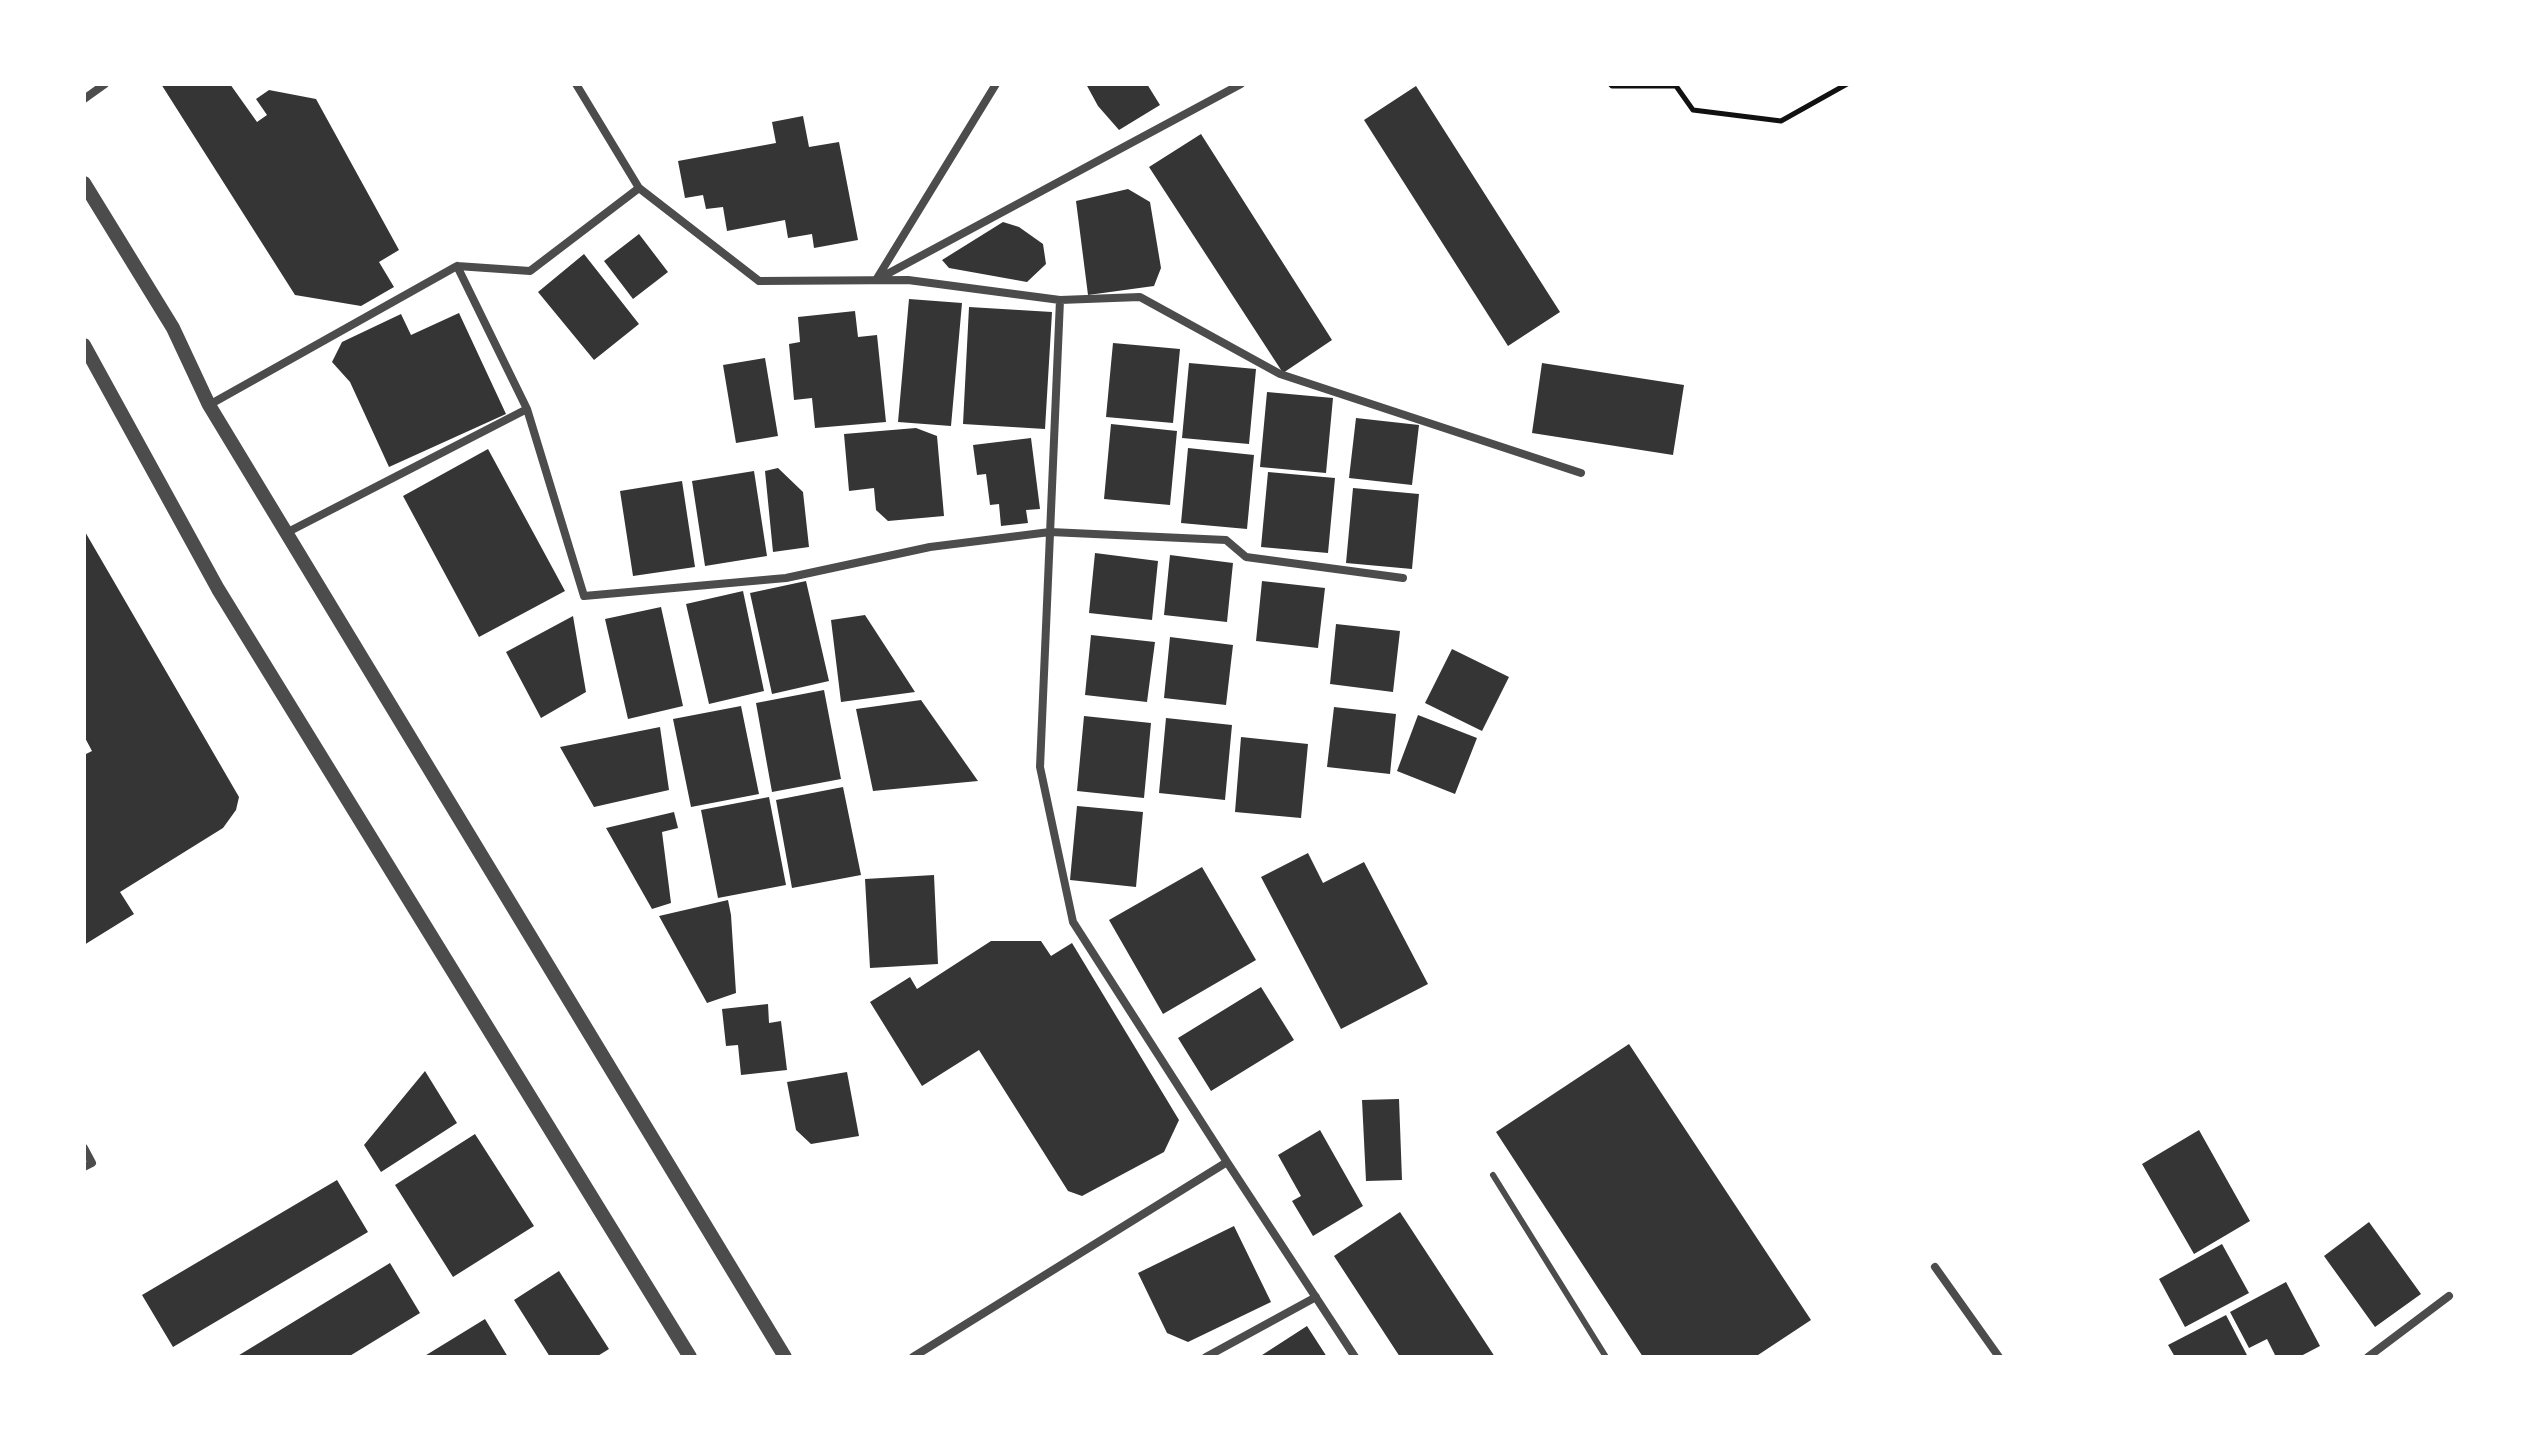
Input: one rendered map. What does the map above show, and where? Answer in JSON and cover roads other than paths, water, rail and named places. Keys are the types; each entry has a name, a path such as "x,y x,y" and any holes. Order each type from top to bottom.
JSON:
{"street":[{"path":"84,99 105,84"},
{"path":"576,84 639,188 759,281 908,280 1060,300 1140,297 1280,374 1581,473"},
{"path":"876,280 996,84"},
{"path":"876,280 1241,84"},
{"path":"84,183 173,328 209,405 785,1357"},
{"path":"209,405 457,266 530,271 639,188"},
{"path":"457,266 527,409 584,596 786,578 930,547 1050,532 1226,540 1246,557 1403,578"},
{"path":"1060,300 1040,767 1073,922 1355,1357"},
{"path":"84,345 218,589 690,1357"},
{"path":"286,533 527,409"},
{"path":"84,1148 92,1163 84,1167"},
{"path":"913,1357 1227,1162"},
{"path":"1935,1267 1999,1357"},
{"path":"2368,1357 2449,1296"},
{"path":"1206,1357 1316,1297"}],"lane":[{"path":"1493,1175 1606,1357"}]}
